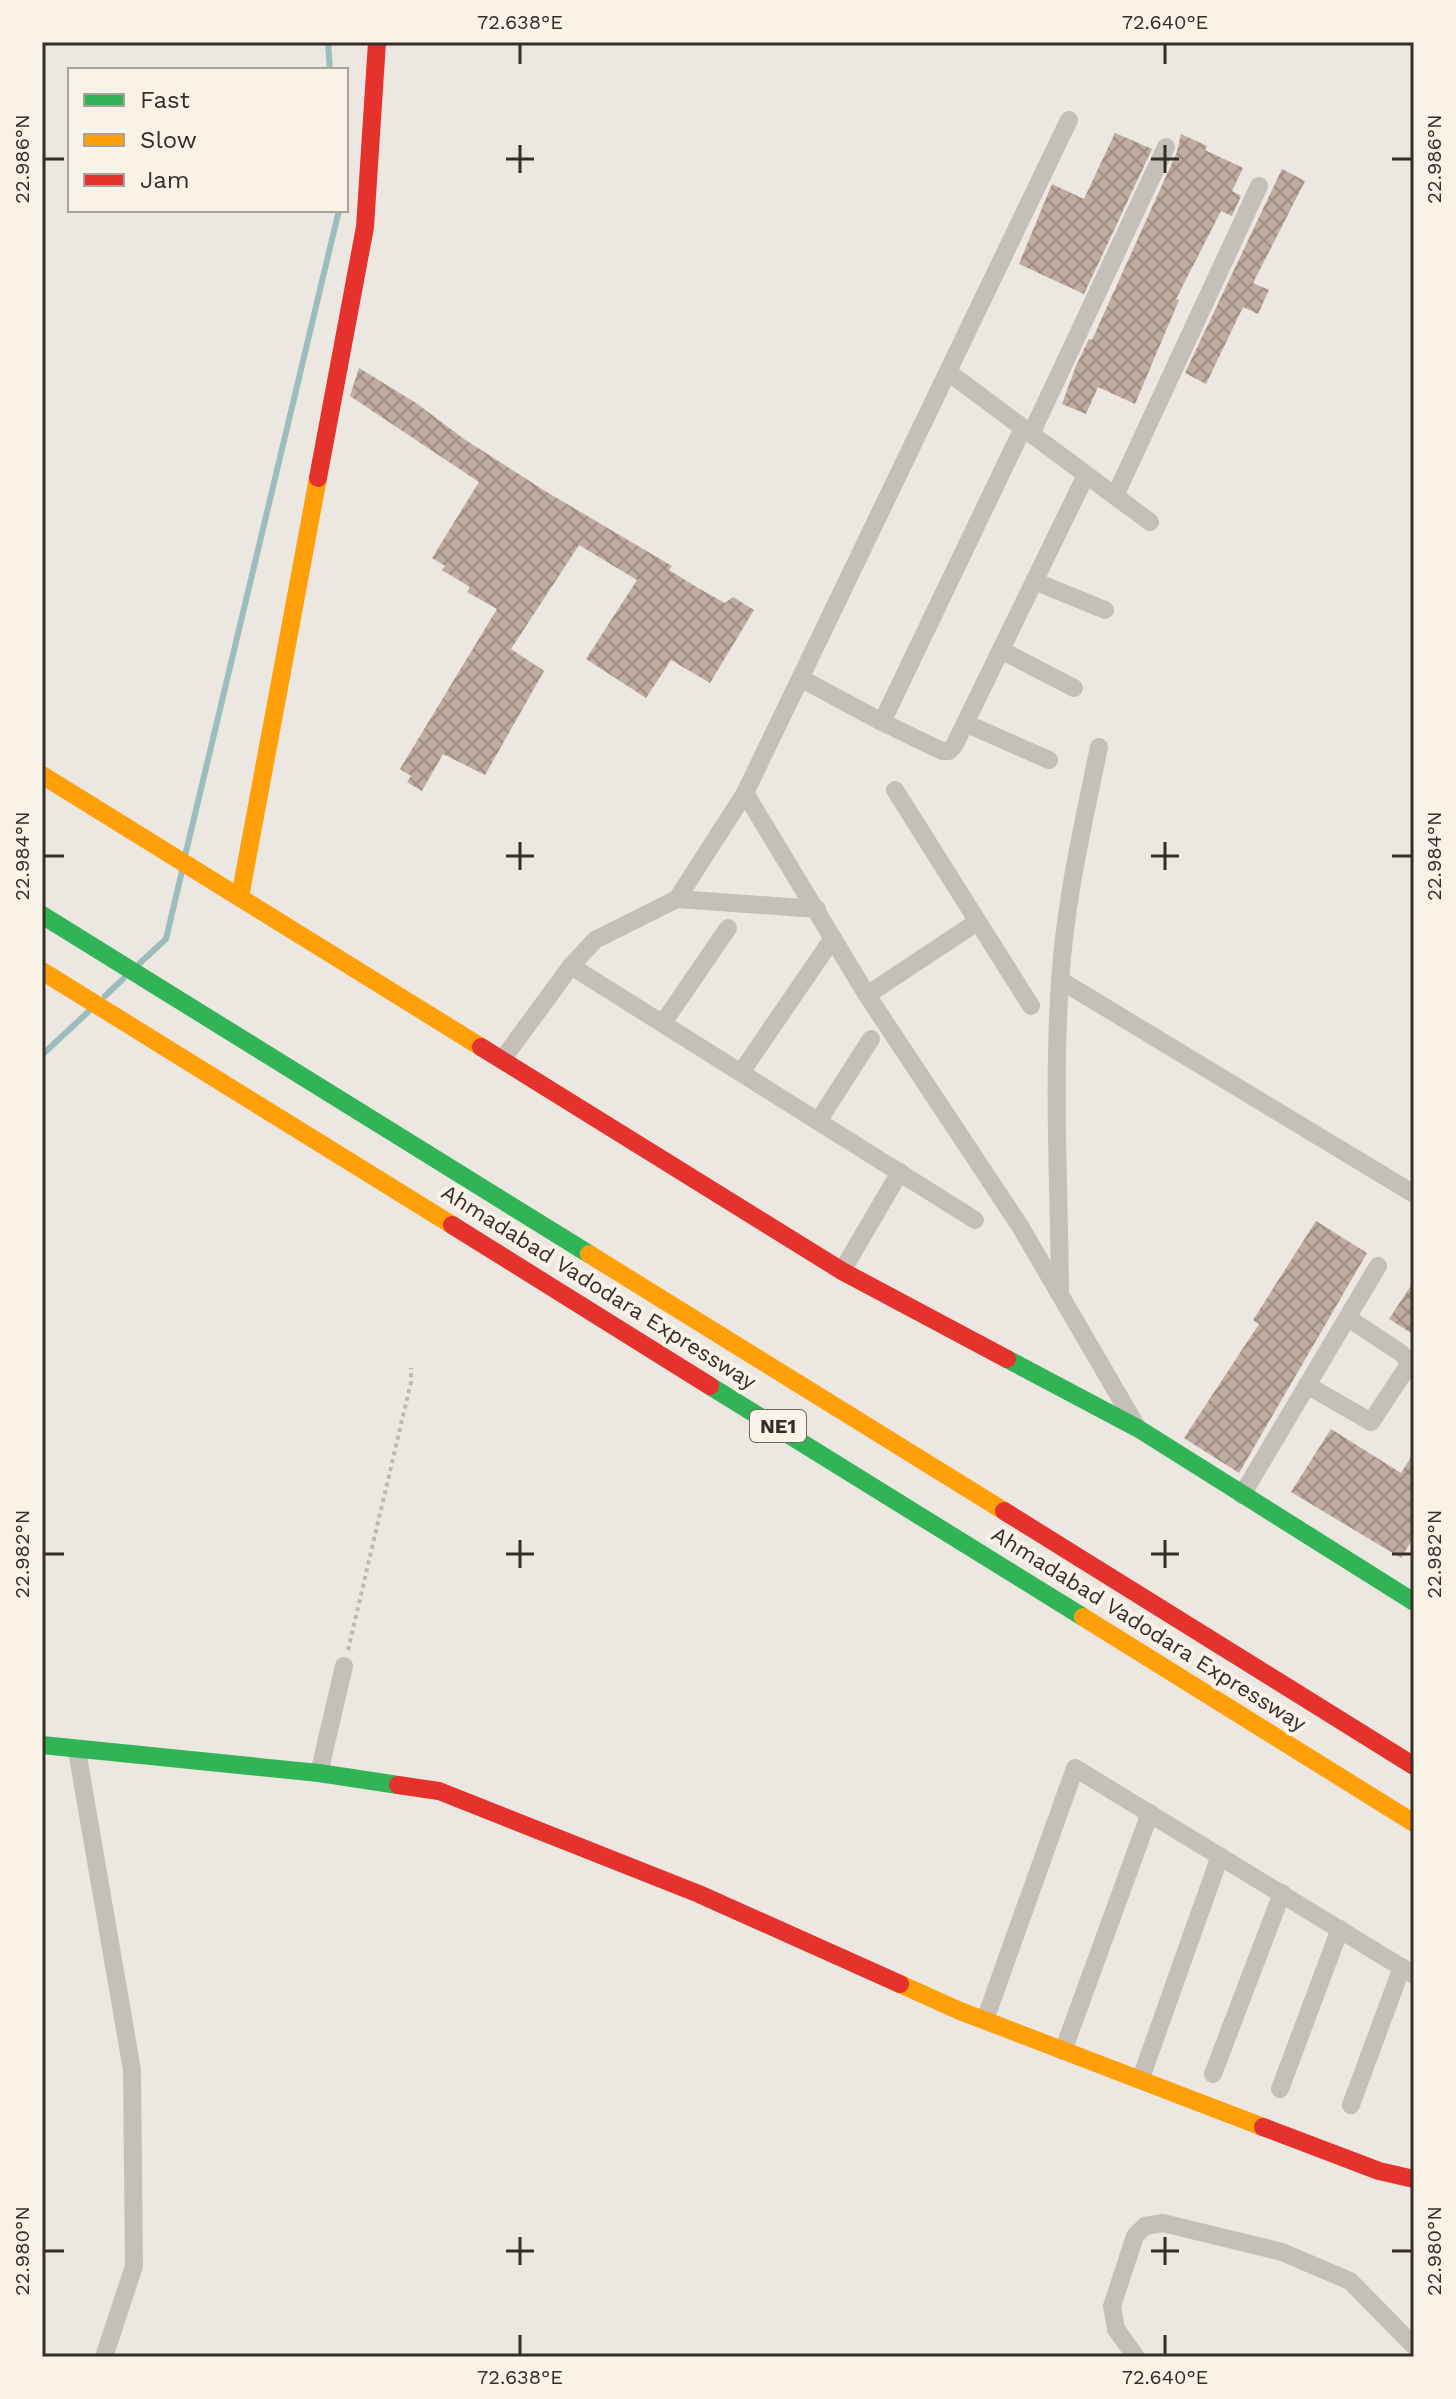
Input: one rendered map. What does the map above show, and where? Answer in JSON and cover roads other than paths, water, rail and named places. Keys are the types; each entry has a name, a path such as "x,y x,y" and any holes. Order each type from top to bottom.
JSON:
{"main road":[{"path":"240,897 365,227 377,42"},
{"path":"42,775 842,1271 1139,1429 1409,1599"},
{"name":"Ahmadabad Vadodara Expressway","path":"42,915 1414,1766"},
{"name":"Ahmadabad Vadodara Expressway","path":"42,971 1414,1823"},
{"path":"42,1745 77,1751 319,1773 413,1785 461,1798 699,1894 985,2020 1379,2171 1414,2179"}],"street":[{"path":"677,899 745,793 1069,120"},
{"path":"882,722 1166,147"},
{"path":"1115,496 1259,186"},
{"path":"948,372 1150,522"},
{"path":"802,679 882,722 949,751 1086,475"},
{"path":"1034,581 1105,610"},
{"path":"1001,650 1074,688"},
{"path":"965,723 1049,760"},
{"path":"1060,1291 1057,1045 1060,980 1070,885 1099,747"},
{"path":"895,790 1031,1006"},
{"path":"745,793 867,995 1060,1291 1139,1429"},
{"path":"502,1060 571,966 595,940 677,899 817,909"},
{"path":"867,995 977,922"},
{"path":"663,1023 728,928"},
{"path":"742,1071 833,938"},
{"path":"571,966 975,1220"},
{"path":"1060,980 1414,1194"},
{"path":"819,1120 871,1039"},
{"path":"842,1271 900,1172"},
{"path":"1242,1495 1378,1266"},
{"path":"1307,1385 1371,1422 1406,1369 1408,1360 1401,1353 1348,1318"},
{"path":"1409,1599 1414,1579"},
{"path":"319,1773 344,1666"},
{"path":"77,1751 132,2070 134,2266 104,2357"},
{"path":"985,2020 1075,1768 1408,1971 1351,2105"},
{"path":"1063,2051 1150,1813"},
{"path":"1141,2078 1220,1856"},
{"path":"1213,2074 1282,1893"},
{"path":"1280,2089 1340,1929"},
{"path":"1136,2357 1116,2329 1112,2306 1135,2236 1145,2226 1163,2223 1282,2252 1350,2281 1414,2346"}],"waterway":[{"path":"328,42 330,68"},
{"path":"185,856 339,212"},
{"path":"140,963 166,939 182,871"},
{"path":"105,996 123,979"},
{"path":"42,1055 88,1012"}]}
